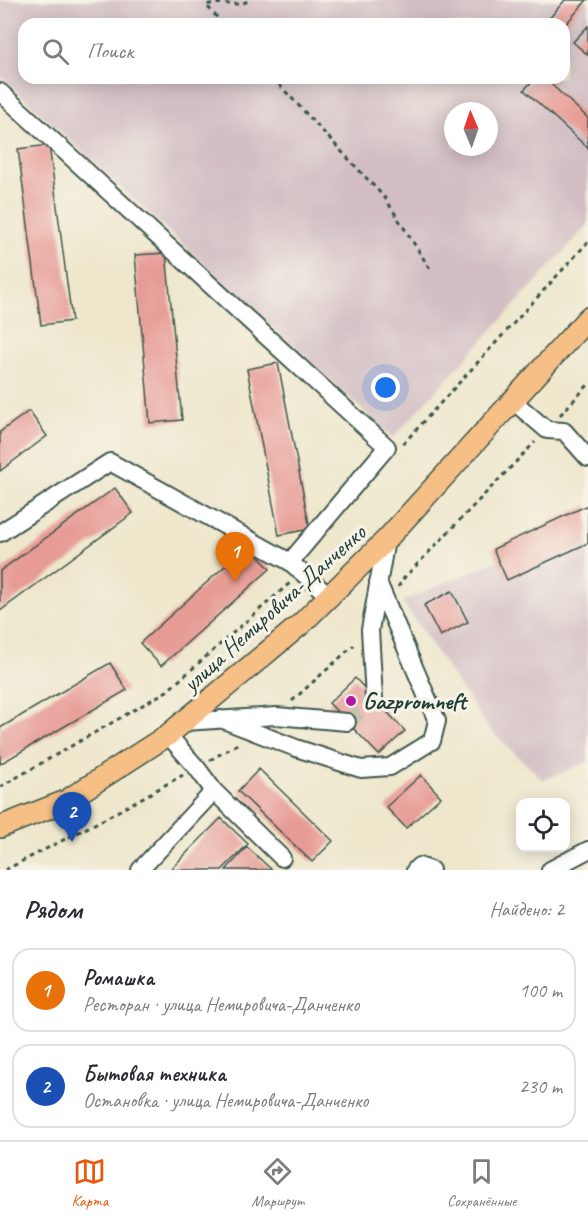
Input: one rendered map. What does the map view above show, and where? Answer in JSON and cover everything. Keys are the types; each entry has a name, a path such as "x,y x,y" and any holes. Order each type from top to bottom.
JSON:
{"main road":[{"name":"улица Немировича-Данченко","path":"0,827 66,801 177,729 330,597 386,540 588,318"}],"street":[{"path":"0,92 387,447 296,567"},
{"path":"513,401 547,430 564,431 588,458"},
{"path":"0,533 110,462 296,567 330,597"},
{"path":"374,698 370,630 386,540"},
{"path":"221,719 296,748 361,769 390,767 432,741 437,721 378,582"},
{"path":"282,858 213,791 197,768 177,729 221,719 276,716 347,722"},
{"path":"140,870 213,791"},
{"path":"550,870 588,850"},
{"path":"415,870 419,866 431,870"}],"path":[{"path":"218,18 206,5 218,1 240,6 250,0"},
{"path":"279,84 385,198 432,272"},
{"path":"401,446 588,242"},
{"path":"387,603 404,578 588,385"},
{"path":"0,787 167,691 296,567"},
{"path":"276,716 370,630"},
{"path":"5,870 106,819 256,733"}],"shaded area":[{"path":"0,0 588,0 588,225 393,438 0,76"},
{"path":"588,523 588,762 543,780 488,728 402,601"}],"building":[{"path":"565,0 587,0 570,19 550,18"},
{"path":"588,26 588,55 573,42"},
{"path":"530,84 553,84 588,118 588,148 524,90"},
{"path":"49,145 72,321 41,325 18,149"},
{"path":"166,253 182,420 150,423 135,255"},
{"path":"278,363 310,529 279,535 247,369"},
{"path":"29,411 47,436 0,471 0,432"},
{"path":"115,488 133,513 0,611 0,571"},
{"path":"588,505 588,543 507,580 493,549"},
{"path":"248,545 270,569 161,666 140,643"},
{"path":"452,591 468,622 440,636 424,605"},
{"path":"110,663 127,690 0,764 0,728"},
{"path":"355,678 405,731 379,755 329,703"},
{"path":"259,769 333,841 312,862 238,791"},
{"path":"421,775 441,797 406,828 386,807"},
{"path":"221,818 248,844 222,870 170,870"},
{"path":"247,847 272,870 226,870"}],"tunnel":[{"path":"347,722 374,698"}],"place":[{"name":"Ромашка","path":"235,582"},
{"name":"Gazpromneft","path":"351,701"},
{"name":"Бытовая техника","path":"72,842"}]}
